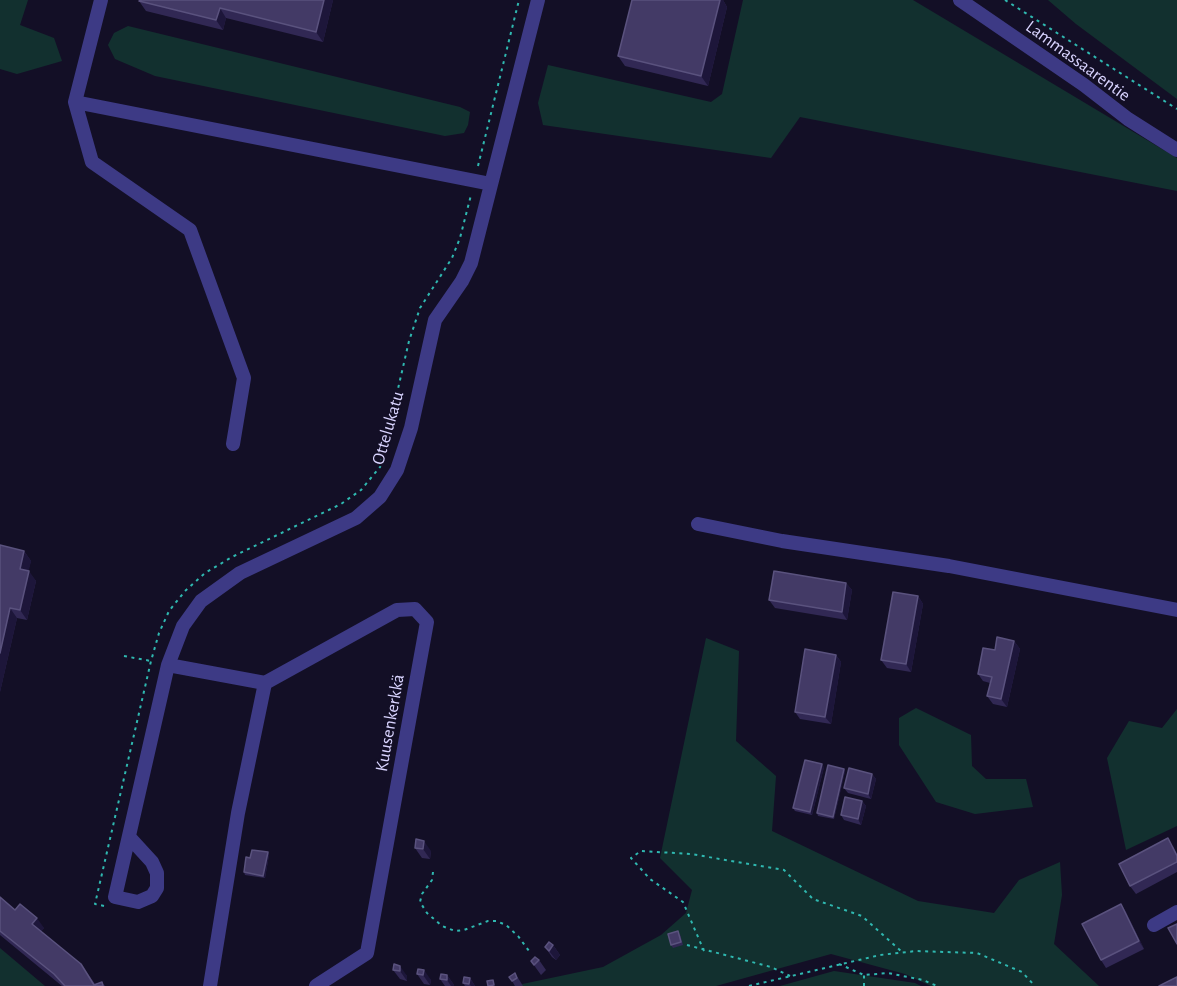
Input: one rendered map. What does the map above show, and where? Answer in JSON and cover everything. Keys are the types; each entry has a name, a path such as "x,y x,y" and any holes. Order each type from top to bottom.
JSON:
{"street":[{"path":"101,0 75,102 92,162 190,230 244,378 233,444"},
{"name":"Ottelukatu","path":"130,838 146,752 168,665 183,626 201,601 240,573 356,518 380,497 397,470 411,428 427,346 435,320 462,281 471,263 538,0"},
{"name":"Lammassaarentie","path":"960,0 1177,150"},
{"path":"75,102 491,184"},
{"path":"698,525 782,541 949,566 1177,609"},
{"name":"Kuusenkerkkä","path":"265,683 397,610 415,609 427,622 367,953 316,986"},
{"path":"168,665 265,683 238,813 210,986"},
{"path":"1154,925 1177,912"}],"path":[{"path":"97,895 159,633 170,611 185,591 205,573 232,557 341,504 361,490 380,467 409,341 420,308 444,273 460,238 519,0"},
{"path":"1005,0 1177,109"},
{"path":"123,656 168,665"},
{"path":"704,951 683,902 650,879 631,858 641,851 691,854 783,870 813,899 862,916 902,952"},
{"path":"433,872 432,880 422,894 420,902 427,913 442,926 464,930 488,921 496,921 506,925 529,951"},
{"path":"687,945 771,967 790,976"},
{"path":"749,986 839,964 902,952 977,953 1022,972 1035,986"},
{"path":"839,964 864,975 888,974 923,980 936,986"},
{"path":"864,975 864,986"}],"green space":[{"path":"0,0 28,0 20,25 54,38 62,61 17,74 0,69"},
{"path":"743,0 913,0 1177,158 1177,191 800,117 771,158 543,125 538,103 548,65 711,102 722,94"},
{"path":"1048,0 1177,0 1177,99 1076,24"},
{"path":"128,26 460,107 470,112 468,125 464,133 445,136 155,76 115,59 108,45 114,33"},
{"path":"706,638 739,651 736,741 776,776 772,831 918,901 994,913 1019,880 1060,862 1062,895 1054,944 1099,986 931,986 905,974 831,954 716,986 513,986 603,967 661,935 686,913 692,890 660,858"},
{"path":"916,708 971,735 972,766 986,779 1026,779 1033,807 975,814 936,802 899,745 899,718"},
{"path":"1177,709 1177,826 1126,850 1107,758 1129,721 1162,728"},
{"path":"0,948 45,986 0,986"},
{"path":"834,971 915,983 921,986 780,986"}],"building":[{"path":"140,0 324,0 316,32 220,8 216,20"},
{"path":"632,0 720,0 701,76 618,56"},
{"path":"0,545 24,551 20,569 29,571 20,610 10,608 0,653"},
{"path":"774,571 846,583 842,612 769,600"},
{"path":"893,592 918,596 906,664 881,660"},
{"path":"997,637 1014,641 1001,699 987,696 992,677 978,674 983,648 995,650"},
{"path":"805,649 836,655 825,717 795,712"},
{"path":"805,760 822,764 810,812 793,808"},
{"path":"828,765 844,769 833,817 817,813"},
{"path":"849,768 872,774 868,794 844,788"},
{"path":"845,797 862,801 858,819 841,815"},
{"path":"1168,838 1177,856 1177,862 1130,886 1119,864"},
{"path":"416,839 424,841 423,849 415,848"},
{"path":"252,850 268,852 263,876 244,872 246,857 250,858"},
{"path":"0,897 15,910 20,904 37,918 32,924 81,964 94,985 102,982 103,986 65,986 54,974 0,931"},
{"path":"1121,904 1139,941 1101,960 1082,924"},
{"path":"1177,924 1177,944 1168,928"},
{"path":"678,931 681,942 671,945 668,934"},
{"path":"549,942 553,945 549,951 545,947"},
{"path":"535,957 539,960 534,965 531,961"},
{"path":"394,964 400,966 400,971 393,970"},
{"path":"418,969 424,970 423,975 417,974"},
{"path":"515,973 517,978 512,981 509,977"},
{"path":"441,974 447,975 447,980 440,979"},
{"path":"464,977 470,978 469,984 463,983"},
{"path":"1177,977 1177,986 1159,986"},
{"path":"493,980 494,985 488,986 487,981"}]}
